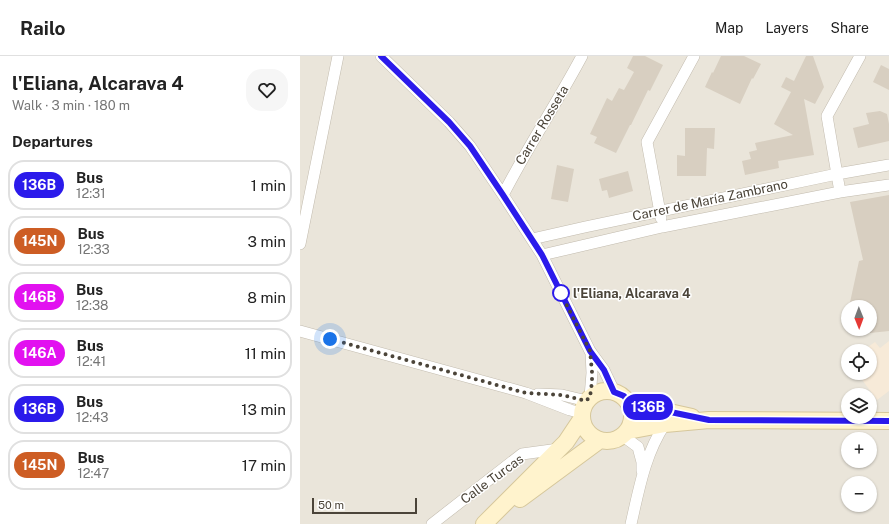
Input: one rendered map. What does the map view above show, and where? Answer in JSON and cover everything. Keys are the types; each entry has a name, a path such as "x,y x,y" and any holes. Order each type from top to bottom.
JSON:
{"main road":[{"path":"486,524 566,442 585,407 595,394 608,390 624,396 630,404 633,418 626,434"},
{"path":"630,404 709,420"},
{"path":"585,407 584,425 587,432 593,437 608,441 616,440 626,434 665,424 709,420 889,421"},
{"path":"486,524 600,440"}],"street":[{"path":"300,244 338,56"},
{"path":"381,56 449,122 470,146 542,255 590,351 604,370 614,392"},
{"name":"Carrer Rosseta","path":"503,195 582,56"},
{"path":"662,227 647,142 694,56"},
{"path":"840,192 827,116 860,56"},
{"name":"Carrer de María Zambrano","path":"532,239 889,164"},
{"name":"Carrer de María Zambrano","path":"542,255 662,227 840,192 889,185"},
{"path":"300,331 526,393 562,395 585,407 592,372 590,351"},
{"path":"631,524 642,476 653,446 665,424"},
{"path":"626,434 638,447 642,462 642,476"},
{"name":"Calle Turcas","path":"432,524 522,454 559,449"}],"shaded area":[{"path":"300,56 889,56 889,524 300,524"},
{"path":"889,341 889,391 877,400 877,388 868,388 862,380 877,380 877,344 880,348"}],"building":[{"path":"633,56 645,56 663,65 650,91 648,90 616,153 594,143 597,137 590,134 607,98 612,101 619,88 624,90 634,72 627,68"},
{"path":"721,56 744,56 761,64 753,79 752,78 740,104 705,87"},
{"path":"806,56 813,56 824,87 815,104 804,99 814,155 778,161 779,168 745,175 742,161 751,159 749,152 757,150 755,143 793,135 774,124 791,92 781,87 786,77 794,81"},
{"path":"881,65 889,69 889,90 873,82"},
{"path":"880,111 887,114 889,124 889,141 858,148 853,128 869,124 866,113"},
{"path":"685,128 715,128 714,149 707,148 706,176 677,176 677,155 685,156"},
{"path":"557,165 574,169 568,202 551,199"},
{"path":"628,171 633,191 609,198 607,190 602,191 599,179"},
{"path":"889,195 889,331 877,332 877,300 851,300 859,261 863,260 850,202"}],"bus line":[{"name":"136B","path":"381,56 449,122 470,146 542,255 590,351 604,370 614,392 624,396 630,404 709,420 829,422 889,421"}],"place":[{"name":"l'Eliana, Alcarava 4","path":"561,293"}],"route":[{"path":"330,339 526,393 562,395 586,401 590,397 592,382 590,351 560,292 561,293"}]}
